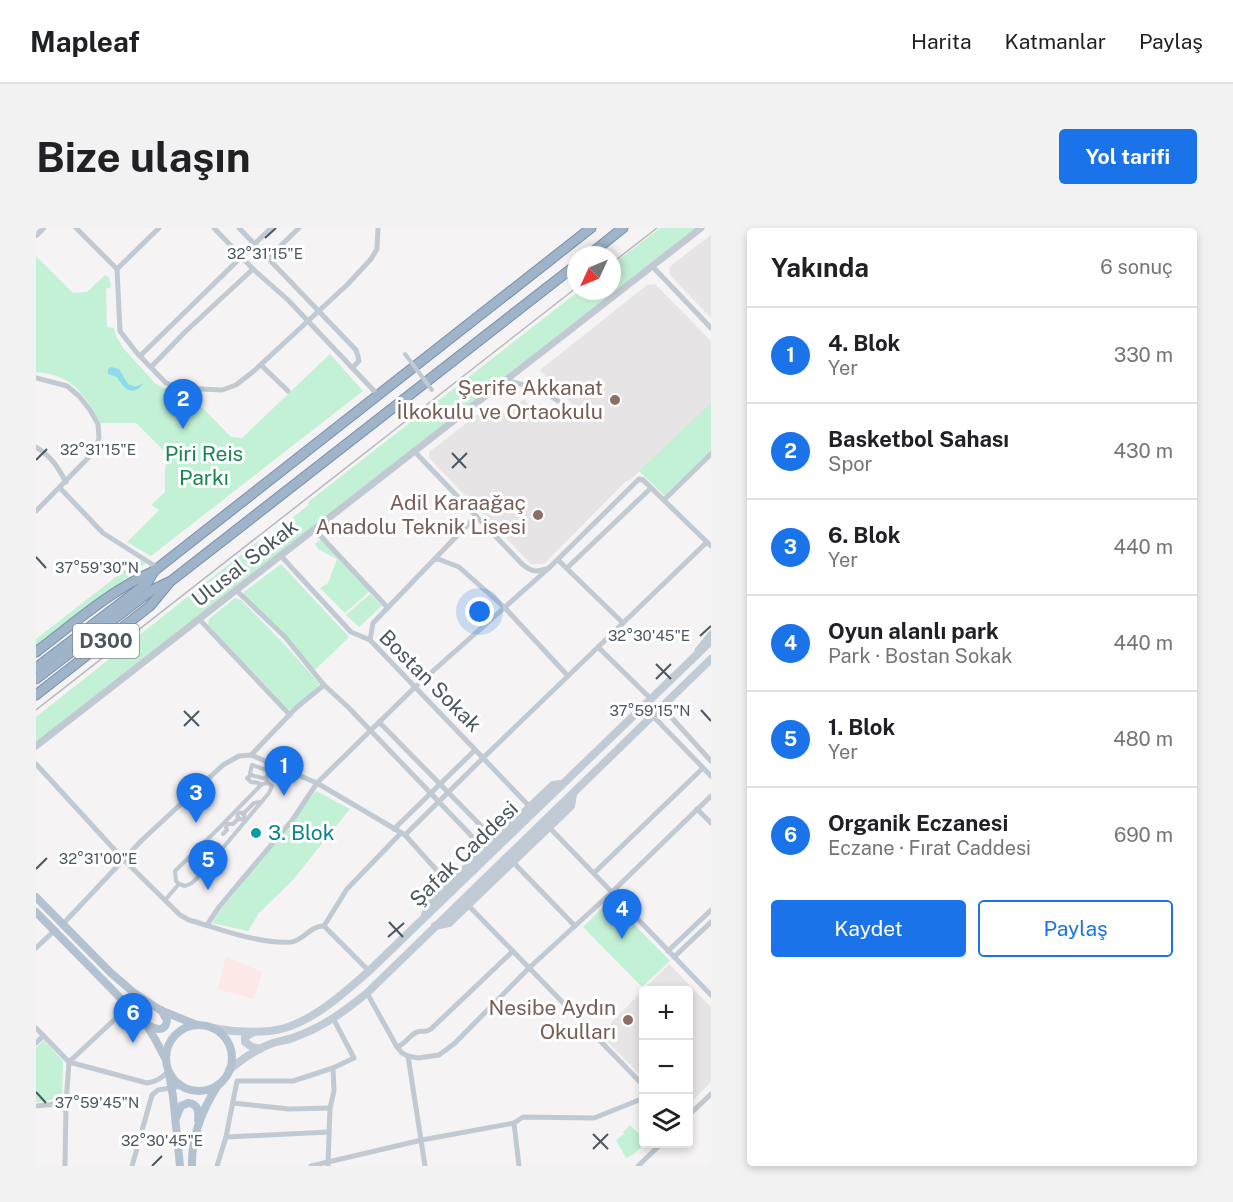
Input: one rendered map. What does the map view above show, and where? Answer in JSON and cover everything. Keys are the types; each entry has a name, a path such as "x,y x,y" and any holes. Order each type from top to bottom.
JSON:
{"highway":[{"name":"D300","path":"36,652 107,598 156,569 591,228"},
{"path":"600,246 623,228"},
{"name":"D300","path":"36,679 152,590 171,581 567,272"},
{"name":"D300","path":"36,668 147,583 156,569"},
{"name":"D300","path":"36,695 150,606 171,581"}],"main road":[{"path":"36,234 42,228"},
{"name":"Şafak Caddesi","path":"212,1028 256,1032 285,1028 308,1018 336,999 369,971 711,641"},
{"name":"Şafak Caddesi","path":"229,1070 242,1059 260,1049 296,1037 333,1017 367,993 711,659"},
{"path":"425,916 427,907 495,840 553,785 563,784"},
{"path":"434,927 448,922 571,806 573,794"},
{"path":"36,897 118,980 140,997 160,1010 197,1025 212,1028 224,1037 229,1046 231,1060 229,1070 208,1102 198,1124 192,1166"},
{"path":"36,912 145,1023 155,1039 169,1071 180,1166"},
{"path":"145,1023 154,1029 164,1028 167,1020 160,1010"},
{"path":"166,1061 168,1045 174,1036 186,1027 197,1025"},
{"path":"256,1032 245,1037 244,1042 260,1049"},
{"path":"169,1071 182,1086 191,1090 212,1088 220,1083"},
{"path":"176,1119 181,1106 191,1103 197,1108 198,1124"}],"street":[{"path":"76,228 117,269 120,331 140,356 166,383 180,388 222,390 236,385 261,365 348,284 371,259 376,249 378,228"},
{"path":"117,269 159,228"},
{"path":"214,228 288,300 378,395"},
{"path":"239,228 356,350 359,361 352,368"},
{"path":"140,356 271,228"},
{"path":"268,258 299,228"},
{"name":"Ulusal Sokak","path":"36,746 701,228"},
{"path":"652,267 711,328"},
{"path":"151,367 185,332 254,269"},
{"path":"405,354 432,390"},
{"path":"261,365 288,391"},
{"path":"36,378 67,386 85,403 98,424 99,438 95,451 36,511"},
{"path":"506,380 541,390 558,400"},
{"path":"36,447 46,453 56,464 66,483"},
{"path":"415,452 522,564 531,571 538,572 549,568"},
{"path":"664,500 711,454"},
{"path":"207,925 219,907 293,819 317,783 415,687 558,560 639,479 643,480 709,544 623,622 347,889 324,926"},
{"path":"60,488 103,533 156,569"},
{"path":"567,568 651,488"},
{"path":"370,640 373,623 476,516"},
{"path":"315,530 388,608"},
{"name":"Bostan Sokak","path":"281,556 351,632 370,640 530,807"},
{"path":"434,560 459,567 505,608 568,676"},
{"path":"558,560 623,622"},
{"path":"236,590 285,637 324,685 348,707 485,850"},
{"path":"199,619 290,715"},
{"path":"687,664 711,633"},
{"path":"598,647 651,699"},
{"path":"695,674 711,665"},
{"path":"251,754 324,685"},
{"path":"661,706 711,760"},
{"path":"652,715 711,776"},
{"path":"379,722 495,840"},
{"path":"394,829 475,750"},
{"path":"63,924 123,859 223,765 239,756 251,754 317,783 403,834 449,884"},
{"path":"36,764 123,859 180,915 189,920 256,939 294,942 319,926 324,926"},
{"path":"251,775 267,781 272,786 271,790 261,802 241,816 218,830 175,871 176,882 188,885 201,874 229,840 241,816 247,800 259,786 267,781 269,770 252,765 251,775 247,778 251,782 259,783 259,786"},
{"path":"594,873 703,768"},
{"path":"367,993 402,1053 418,1058 439,1055 455,1043 529,968 711,796"},
{"path":"247,800 250,807"},
{"path":"223,834 228,824 233,825 254,803 261,802"},
{"path":"697,809 711,823"},
{"path":"548,826 711,995"},
{"path":"218,830 229,840"},
{"path":"203,844 215,858"},
{"path":"196,865 208,850"},
{"path":"188,859 196,865 201,874"},
{"path":"512,861 575,926"},
{"path":"165,900 179,884"},
{"path":"467,904 639,1081"},
{"path":"668,951 711,910"},
{"path":"674,957 711,922"},
{"path":"324,926 369,971"},
{"path":"36,948 54,931"},
{"path":"397,1047 416,1032 426,1032 431,1029 513,951"},
{"path":"64,1166 69,1062 129,1006"},
{"path":"218,1166 237,1081 293,1081 333,1068 354,1058 333,1017"},
{"path":"36,1028 69,1062 147,1083 154,1082 169,1071"},
{"path":"36,1043 43,1036"},
{"path":"408,1056 425,1166"},
{"path":"328,1164 330,1108 334,1091 333,1068"},
{"path":"132,1166 152,1095 158,1090 182,1086"},
{"path":"693,1111 711,1094"},
{"path":"311,1166 328,1164 422,1140 514,1124 523,1117 594,1118 639,1100"},
{"path":"233,1102 289,1109 330,1108"},
{"path":"36,1106 66,1103"},
{"path":"514,1124 519,1166"},
{"path":"226,1137 329,1132"},
{"path":"638,1166 656,1148"}],"shaded area":[{"path":"711,235 711,318 670,275 669,267"},
{"path":"655,284 711,341 711,404 629,481 626,481 544,564 531,564 429,458 429,452 482,411 502,415 524,399 533,410 541,406 561,410 573,405 540,370 647,285"},
{"path":"226,957 262,972 254,999 218,989"},
{"name":"Nesibe Aydın Okulları","path":"669,964 690,986 647,986"},
{"name":"Nesibe Aydın Okulları","path":"693,989 711,1007 711,1082 693,1100"},
{"name":"Nesibe Aydın Okulları","path":"639,994 639,1074 600,1034"}],"green space":[{"path":"660,228 695,228 621,286 621,258"},
{"name":"Piri Reis Parkı","path":"36,256 73,293 87,292 105,275 109,277 111,287 106,289 107,327 114,328 124,349 156,384 174,393 192,397 231,437 242,438 330,354 363,391 151,556 127,542 159,510 151,505 165,492 167,454 136,423 101,423 83,395 69,382 60,377 36,372"},
{"path":"567,300 603,300 36,742 36,717 257,542 259,544 306,507 308,502"},
{"path":"711,403 711,451 665,496 639,471"},
{"path":"322,538 370,591 345,613 320,588 328,583 337,559 318,549 315,544"},
{"path":"139,559 146,563 36,647 36,639"},
{"path":"281,564 349,637 315,670 244,597 244,592"},
{"path":"370,594 382,606 359,627 346,615"},
{"path":"235,598 241,600 319,683 294,711 288,709 208,625 209,619"},
{"path":"316,791 350,809 292,881 259,913 248,931 212,923 222,908"},
{"path":"610,900 670,961 641,986 583,927"},
{"path":"44,1040 63,1061 62,1099 36,1102 36,1048"},
{"path":"630,1125 639,1134 640,1148 626,1158 616,1140 624,1134 623,1132"}],"water":[{"path":"111,367 119,369 128,384 136,386 143,384 135,390 128,390 117,377 108,374 108,369"}],"tram line":[{"path":"621,256 657,228"},
{"path":"36,710 567,295"}],"place":[{"name":"Şerife Akkanat İlkokulu ve Ortaokulu","path":"615,400"},
{"name":"Basketbol Sahası","path":"183,429"},
{"name":"Adil Karaağaç Anadolu Teknik Lisesi","path":"538,515"},
{"name":"4. Blok","path":"284,796"},
{"name":"6. Blok","path":"196,823"},
{"name":"3. Blok","path":"256,833"},
{"name":"1. Blok","path":"208,890"},
{"name":"Oyun alanlı park","path":"622,939"},
{"name":"Nesibe Aydın Okulları","path":"628,1020"},
{"name":"Organik Eczanesi","path":"133,1043"}]}
